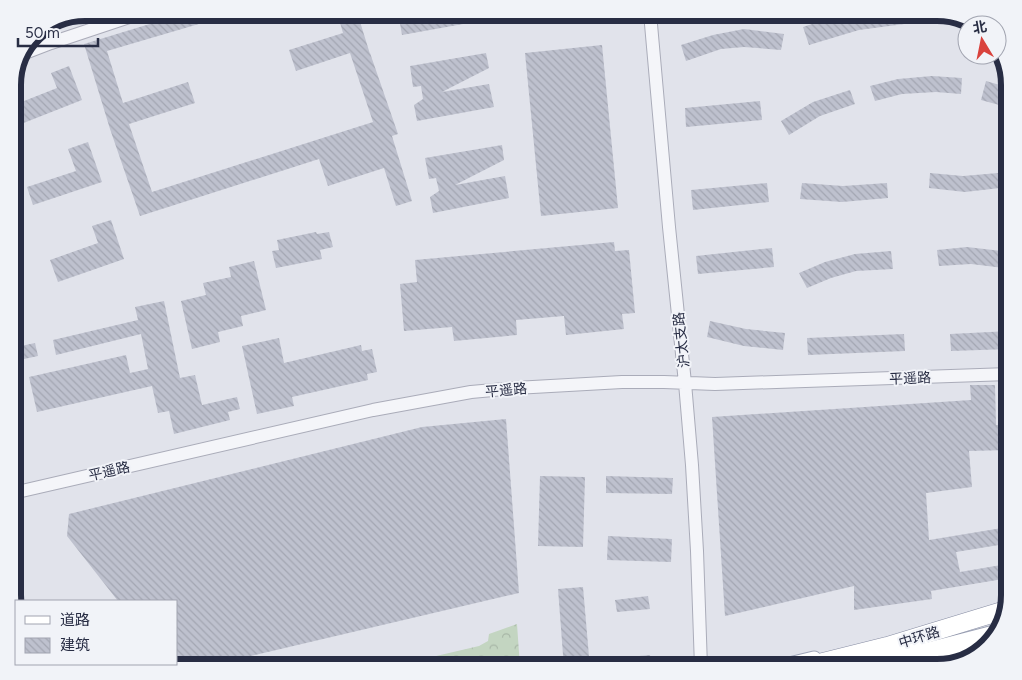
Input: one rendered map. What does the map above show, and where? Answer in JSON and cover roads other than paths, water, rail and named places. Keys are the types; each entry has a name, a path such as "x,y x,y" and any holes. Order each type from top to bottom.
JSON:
{"highway":[{"name":"中环路","path":"837,659 999,612"},
{"name":"中环路","path":"924,659 970,649"}],"main road":[{"path":"816,659 886,641 1000,605"},
{"path":"855,659 994,622"},
{"path":"919,659 986,636"}],"street":[{"path":"32,50 115,21"},
{"name":"沪太支路","path":"651,21 696,518 701,659"},
{"name":"平遥路","path":"21,491 373,410 493,390 584,384 664,382 716,384 1001,374"}]}
